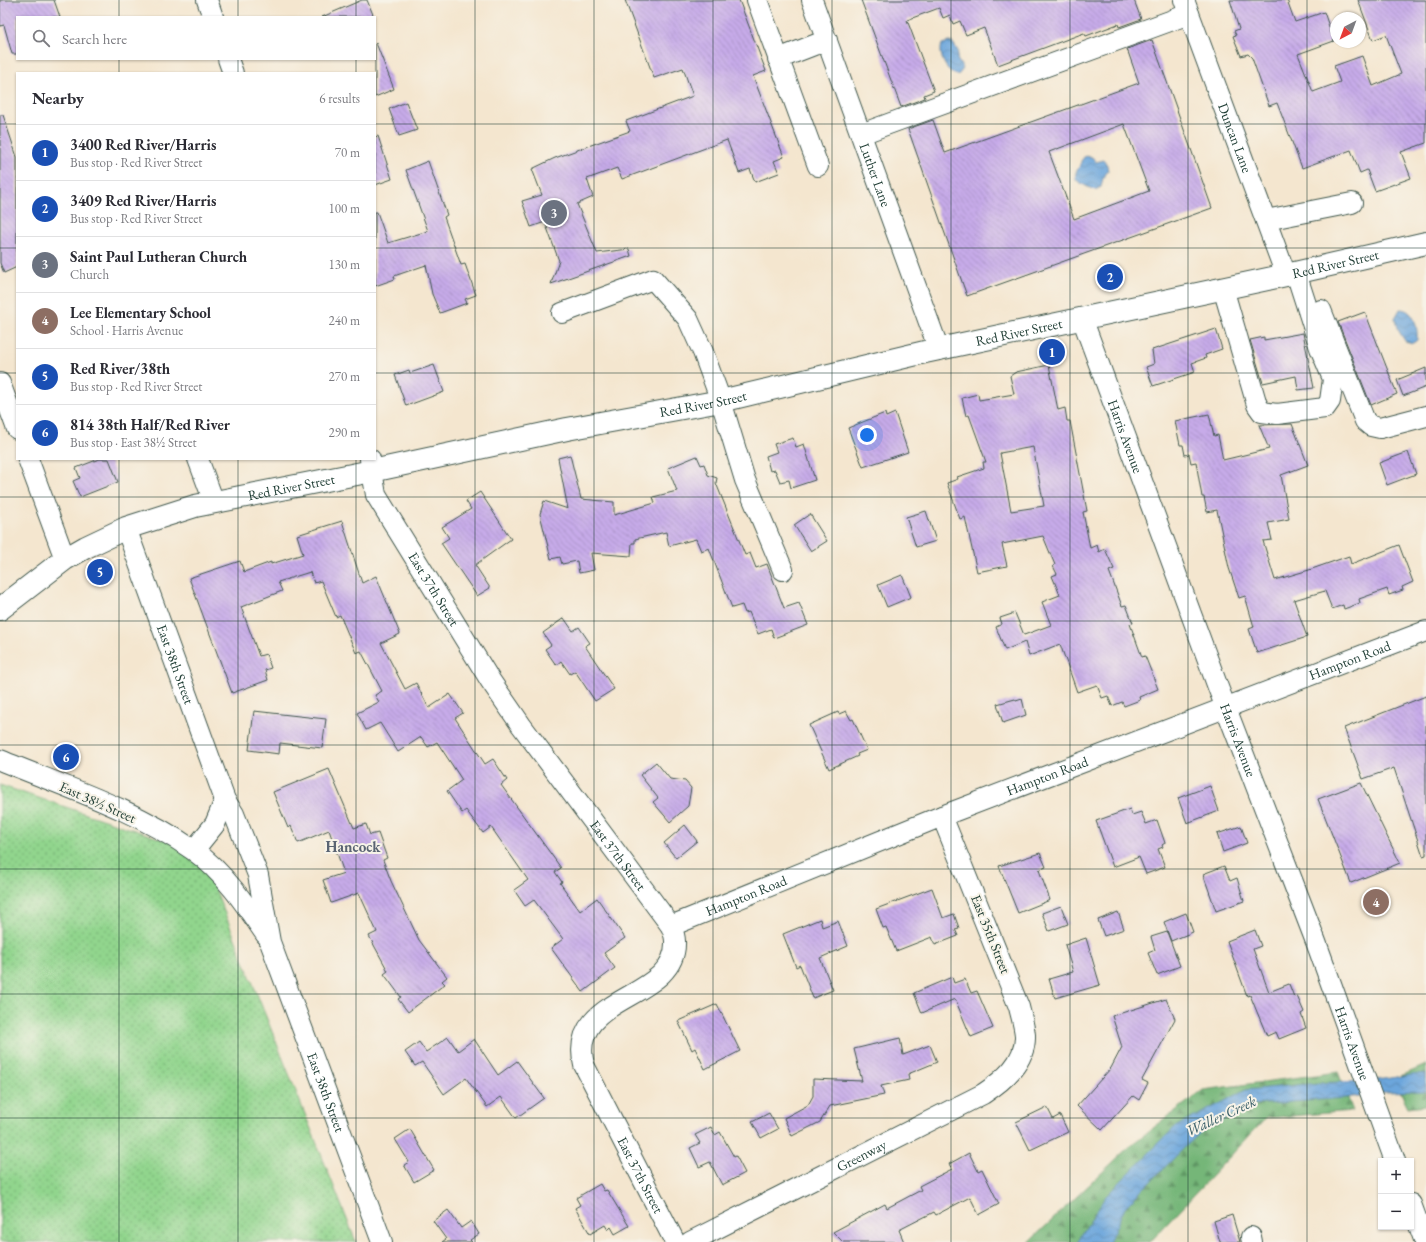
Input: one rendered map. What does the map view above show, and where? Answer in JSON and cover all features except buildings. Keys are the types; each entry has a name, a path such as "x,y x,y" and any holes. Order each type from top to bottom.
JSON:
{"main road":[{"name":"Red River Street","path":"0,609 65,559 126,528 156,517 214,502 371,465 721,401 939,350 1296,273 1426,243"}],"street":[{"path":"207,0 213,16"},
{"path":"757,0 818,166"},
{"name":"Luther Lane","path":"819,2 827,40 939,350"},
{"path":"861,134 1186,7"},
{"name":"Duncan Lane","path":"1186,7 1266,220 1296,273"},
{"path":"778,59 827,40"},
{"path":"228,60 233,72"},
{"path":"1266,220 1352,203"},
{"path":"1223,288 1257,405 1262,412 1277,414 1325,408 1330,401 1333,379 1320,348 1296,273"},
{"path":"1296,273 1365,421 1372,426 1380,428 1426,416"},
{"path":"562,312 653,279 688,319 703,352 721,401 745,480 783,570"},
{"name":"Harris Avenue","path":"1082,318 1226,707 1316,942 1395,1158"},
{"path":"0,383 16,426"},
{"path":"28,460 65,559"},
{"path":"198,460 214,502"},
{"name":"East 37th Street","path":"371,465 376,495 490,680 521,725 671,926 676,940 674,953 668,965 658,976 597,1017 589,1026 582,1040 581,1052 584,1065 675,1242"},
{"name":"East 38th Street","path":"126,528 225,800 234,814 258,875 270,942 382,1242"},
{"name":"Hampton Road","path":"671,926 942,816 1426,631"},
{"name":"East 38½ Street","path":"0,760 114,807 194,850"},
{"path":"194,850 216,824 225,800"},
{"name":"East 35th Street","path":"942,816 1019,1007 1025,1035 1021,1055"},
{"name":"East 38th Street","path":"194,850 218,874 247,907 270,942"},
{"name":"Greenway","path":"690,1242 983,1094 1002,1081 1021,1055"},
{"path":"1414,1212 1425,1242"}],"green space":[{"path":"0,785 194,850 204,861 356,1242 0,1242"},
{"path":"1426,1065 1426,1105 1408,1107 1394,1079"},
{"path":"1338,1072 1353,1111 1266,1118 1150,1242 1029,1242 1132,1144 1203,1090"}],"water":[{"path":"949,42 953,43 958,51 957,59 963,69 958,75 950,71 942,58 942,44"},
{"path":"1085,156 1092,157 1096,162 1104,160 1107,165 1108,171 1103,178 1101,187 1095,190 1075,179 1076,172"},
{"path":"1400,309 1409,312 1416,325 1417,340 1413,343 1405,341 1397,328 1395,318"},
{"name":"Waller Creek","path":"1426,1073 1426,1091 1385,1092 1345,1098 1253,1105 1201,1132 1183,1149 1125,1207 1109,1242 1077,1242 1105,1197 1175,1127 1246,1090 1319,1083 1376,1080"}],"place":[{"name":"Saint Paul Lutheran Church","path":"554,213"},
{"name":"3409 Red River/Harris","path":"1110,277"},
{"name":"3400 Red River/Harris","path":"1052,352"},
{"name":"Red River/38th","path":"100,572"},
{"name":"814 38th Half/Red River","path":"66,757"},
{"name":"Lee Elementary School","path":"1376,902"}],"district":[{"name":"Hancock","path":"353,847"}]}
